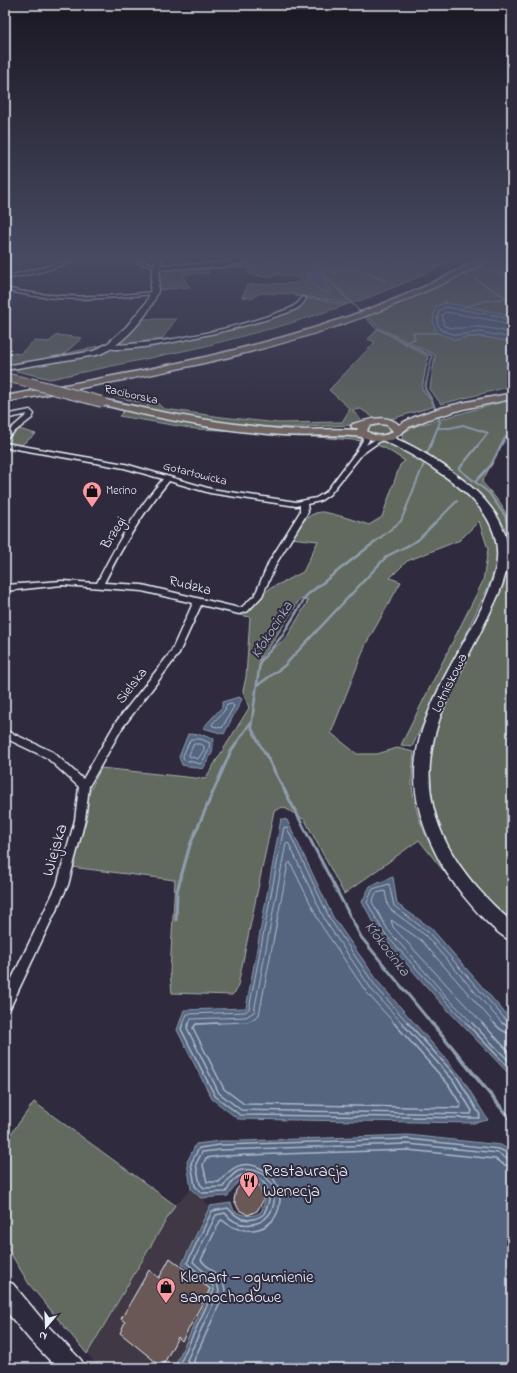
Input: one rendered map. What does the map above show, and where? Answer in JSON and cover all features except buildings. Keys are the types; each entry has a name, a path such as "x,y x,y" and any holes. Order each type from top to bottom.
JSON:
{"highway":[{"path":"5,390 132,366 216,348 316,323"},
{"path":"5,399 138,374 219,356 287,338 326,323"}],"main road":[{"path":"5,368 96,352 110,347 134,323"},
{"name":"Raciborska","path":"5,377 102,402 178,419 284,432 390,436"},
{"path":"390,436 402,427 424,416 512,389"},
{"path":"448,408 512,396"},
{"name":"Raciborska","path":"252,428 348,427 375,421 388,422 424,416"},
{"path":"388,422 393,424 390,436"},
{"path":"364,435 362,428 365,424"},
{"name":"Lotniskowa","path":"390,436 438,467 471,491 489,511 500,534 503,559 499,578 493,594 438,706 430,727 421,763 421,788 423,802 437,842 454,871 476,898 512,932"},
{"path":"5,1292 38,1332 73,1368"}],"street":[{"path":"110,347 132,346 225,331 251,323"},
{"path":"5,417 30,412 30,417 5,437"},
{"name":"Gotartowicka","path":"5,445 113,464 210,490 284,504 303,504 318,500 328,493 360,453 366,440 364,435"},
{"name":"Gotartowicka","path":"360,453 390,436"},
{"name":"Brzegi","path":"100,584 129,532 156,492 167,479"},
{"name":"Rudzka","path":"5,588 62,583 100,584 152,590 235,611 245,609 254,601 261,591 273,562 304,512 303,504"},
{"name":"Sielska","path":"84,786 119,725 175,653 198,601"},
{"path":"5,734 50,755 84,786"},
{"name":"Wiejska","path":"5,1006 62,885 80,820 84,786"}],"shaded area":[{"path":"191,1189 210,1206 182,1264 211,1289 176,1363 182,1368 100,1368 87,1354 175,1205"}],"green space":[{"path":"135,323 173,323 162,339 116,345"},
{"path":"253,323 291,323 202,347 50,379 9,369 103,352 111,349 165,342 233,330"},
{"path":"374,323 451,323 456,340 477,337 512,342 512,386 441,404 430,389 435,355 379,328"},
{"path":"378,329 428,356 422,389 435,406 391,419 374,418 361,409 352,410 361,420 359,423 352,425 274,427 248,426 194,419 159,413 107,401 114,400 146,407 149,405 114,396 133,393 155,400 165,409 222,417 278,423 342,422 350,409 329,390 375,342 368,339"},
{"path":"57,335 82,338 64,354 111,343 102,350 5,368 5,352 20,354 34,341 49,342"},
{"path":"512,399 512,432 504,440 482,482 505,511 512,533 512,924 481,895 458,865 437,825 429,803 431,737 510,568 506,530 498,515 481,494 455,474 402,439 404,432 416,426"},
{"path":"125,410 198,424 359,436 391,443 419,458 411,457 433,468 470,495 486,516 492,528 496,542 497,559 490,583 412,747 401,745 483,581 488,549 479,521 460,540 407,561 390,578 401,582 366,644 331,733 357,754 377,754 397,748 414,752 412,784 420,822 430,845 450,879 419,840 344,894 305,820 283,807 274,811 237,990 232,995 172,993 170,972 175,880 71,867 85,819 87,797 101,768 205,779 249,708 243,691 246,677 250,617 240,615 269,589 303,572 318,541 290,538 306,518 315,513 324,512 369,525 382,517 400,465 405,461 385,448 365,441 248,431 196,429 119,416","holes":["300,599 308,601 287,637 258,661 270,646"]},
{"path":"378,423 386,425 392,430 392,432 380,436 369,432 367,428 369,426"},
{"path":"19,429 36,434 13,451 5,449 5,440"},
{"path":"34,1102 175,1205 87,1354 29,1284 5,1244 5,1142"}],"water":[{"path":"433,323 512,323 512,342 480,336 456,340 437,333"},
{"path":"239,697 242,699 224,734 203,728 222,707 222,702"},
{"path":"188,734 202,735 214,739 212,753 203,769 182,765 179,757"},
{"path":"281,819 287,820 333,917 380,984 460,1075 488,1120 474,1123 238,1119 212,1099 177,1030 184,1010 246,1008"},
{"path":"393,877 397,904 431,928 512,1021 512,1077 441,1003 381,935 362,902 370,886"},
{"path":"408,1135 501,1145 512,1152 512,1368 182,1368 176,1363 211,1289 182,1264 210,1206 231,1203 234,1211 251,1216 261,1212 265,1198 264,1190 258,1183 254,1180 245,1179 241,1180 234,1186 228,1196 201,1198 191,1189 187,1162 196,1144 220,1141"}],"waterway":[{"name":"Kłokocinka","path":"371,323 376,328 432,356 426,384"},
{"path":"406,342 415,339 413,333 437,333"},
{"name":"Kłokocinka","path":"426,383 425,389 432,400 440,422 426,456"},
{"path":"438,428 450,428 463,425 488,433 459,469 489,493 505,516 512,544"},
{"path":"476,481 491,465 505,438 512,431"},
{"name":"Kłokocinka","path":"370,546 401,521 425,461"},
{"path":"407,546 418,540 457,501"},
{"name":"Kłokocinka","path":"265,754 251,727 260,662 282,636 307,595 371,545"},
{"path":"258,685 284,666 387,556 407,546"},
{"path":"229,754 251,722"},
{"path":"176,920 177,891 190,845 230,753"},
{"name":"Kłokocinka","path":"265,753 361,937 432,1024"},
{"name":"Kłokocinka","path":"432,1023 512,1121"}],"place":[{"name":"Merino","path":"92,508"},
{"name":"Restauracja Wenecja","path":"249,1198"},
{"name":"Klenart — ogumienie samochodowe","path":"166,1304"}]}
